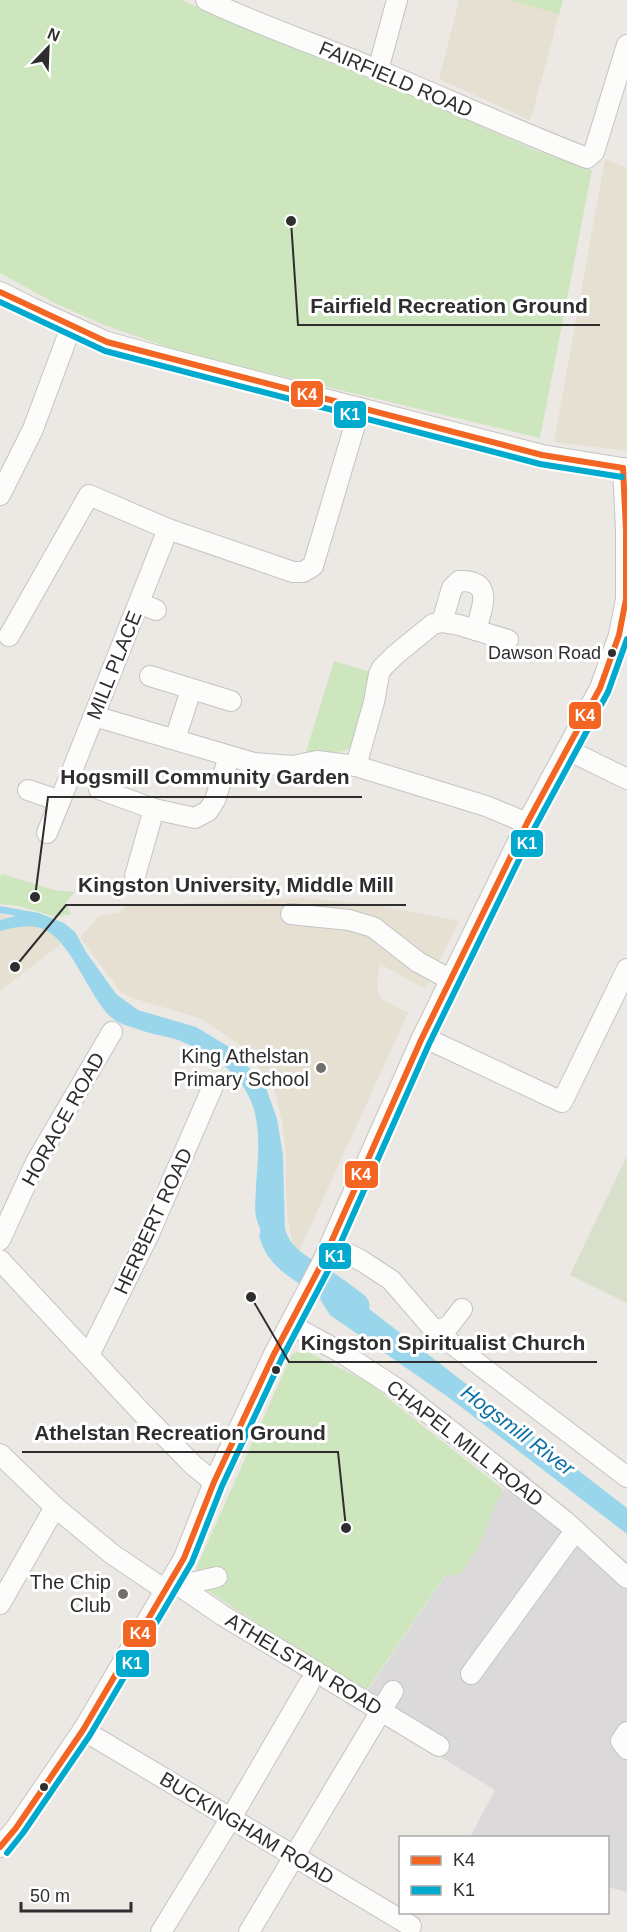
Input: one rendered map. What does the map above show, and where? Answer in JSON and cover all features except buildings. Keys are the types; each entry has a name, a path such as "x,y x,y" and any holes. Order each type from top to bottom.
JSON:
{"street":[{"name":"FAIRFIELD ROAD","path":"206,0 230,5 528,136 587,158 594,152 627,45"},
{"path":"378,70 397,0"},
{"path":"0,292 107,342 542,455 625,469 627,530 626,599 619,635 600,688 527,823 421,1040 321,1265 274,1354 214,1482 174,1587 83,1730 16,1828 0,1847"},
{"path":"0,495 33,429 71,327"},
{"path":"9,636 89,495 168,529 292,572 303,572 313,566 360,408"},
{"name":"MILL PLACE","path":"47,833 94,716 148,606 168,529"},
{"path":"442,622 452,588 459,581 472,581 480,586 485,597 476,630"},
{"path":"356,766 375,702 382,668 394,656 433,624 442,622 508,640"},
{"path":"159,679 222,699"},
{"path":"175,739 191,690"},
{"path":"94,716 229,757 275,766 293,766 317,761 356,766 486,806 527,823"},
{"path":"568,750 627,779"},
{"path":"99,789 154,809 195,818 208,811 215,800 229,757"},
{"path":"28,790 60,801"},
{"path":"135,876 154,809"},
{"path":"291,914 349,920 373,927 418,962 451,980"},
{"path":"421,1040 436,1043 562,1102 627,969"},
{"name":"HORACE ROAD","path":"0,1240 36,1161 112,1032"},
{"name":"HERBERT ROAD","path":"89,1355 149,1234 213,1086"},
{"path":"330,1245 362,1261 391,1280 435,1331 481,1358 627,1477"},
{"path":"0,1260 143,1414 193,1465 214,1482"},
{"path":"435,1331 449,1326 462,1309"},
{"name":"CHAPEL MILL ROAD","path":"291,1325 342,1353 399,1390 575,1531 627,1578"},
{"name":"ATHELSTAN ROAD","path":"0,1454 55,1507 112,1554 174,1587 244,1638 382,1711 439,1746"},
{"path":"0,1604 55,1507"},
{"path":"471,1674 575,1531"},
{"path":"174,1587 217,1577"},
{"path":"161,1932 309,1684"},
{"path":"249,1932 393,1691"},
{"name":"BUCKINGHAM ROAD","path":"83,1730 411,1926"},
{"path":"627,1732 621,1741 627,1749"}],"shaded area":[{"path":"459,0 563,0 529,120 439,79"},
{"path":"605,159 627,168 627,451 554,442"},
{"name":"King Athelstan Primary School","path":"305,898 378,905 459,921 425,989 380,964 378,992 383,1000 408,1013 297,1256 288,1219 286,1154 282,1121 274,1089 245,1048 199,1018 135,999 121,992 80,938 99,916 120,912 126,906"},
{"path":"0,913 48,931 62,943 0,991"},
{"path":"521,1470 627,1562 627,1892 609,1887 609,1836 471,1836 495,1790 357,1706 504,1490"}],"green space":[{"path":"0,0 182,0 234,24 383,83 537,151 592,170 540,438 185,353 104,325 55,303 0,273"},
{"path":"509,0 563,0 559,14"},
{"path":"334,661 374,673 355,746 337,752 306,752"},
{"path":"3,874 54,890 75,892 66,902 71,914 56,917 19,906 0,904 0,876"},
{"path":"627,1156 627,1303 570,1275"},
{"path":"303,1350 365,1380 504,1490 477,1550 460,1574 445,1576 367,1690 291,1645 202,1587 196,1568 292,1354"}],"water":[{"path":"0,906 39,913 64,923 75,932 86,952 116,994 138,1010 196,1027 234,1050 266,1088 277,1119 283,1155 285,1235 295,1262 289,1277 266,1241 256,1217 258,1142 256,1120 250,1099 237,1079 211,1056 189,1045 127,1026 113,1019 95,996 59,940 48,931 27,926 0,931 0,920 16,916 0,913"},
{"path":"329,1278 627,1508 627,1534 448,1397 330,1315 320,1299"}],"waterway":[{"name":"Hogsmill River","path":"273,1235 288,1259 356,1306"}],"transit line":[{"name":"K4","path":"0,292 107,342 542,455 623,468"},
{"name":"K1","path":"0,302 105,351 540,464 622,477"},
{"name":"K4","path":"0,1847 16,1828 83,1730 184,1558 214,1482 274,1354 321,1265 421,1040 527,823 600,688 619,635 626,599 623,468"},
{"name":"K1","path":"7,1853 90,1735 192,1562 222,1486 282,1358 329,1269 429,1044 535,827 608,692 627,639"}],"place":[{"name":"Fairfield Recreation Ground","path":"291,221"},
{"name":"Dawson Road","path":"612,653"},
{"name":"Hogsmill Community Garden","path":"35,897"},
{"name":"Kingston University, Middle Mill","path":"15,967"},
{"name":"King Athelstan Primary School","path":"321,1068"},
{"name":"Kingston Spiritualist Church","path":"251,1297"},
{"name":"Athelstan Recreation Ground","path":"346,1528"},
{"name":"The Chip Club","path":"123,1594"}]}
